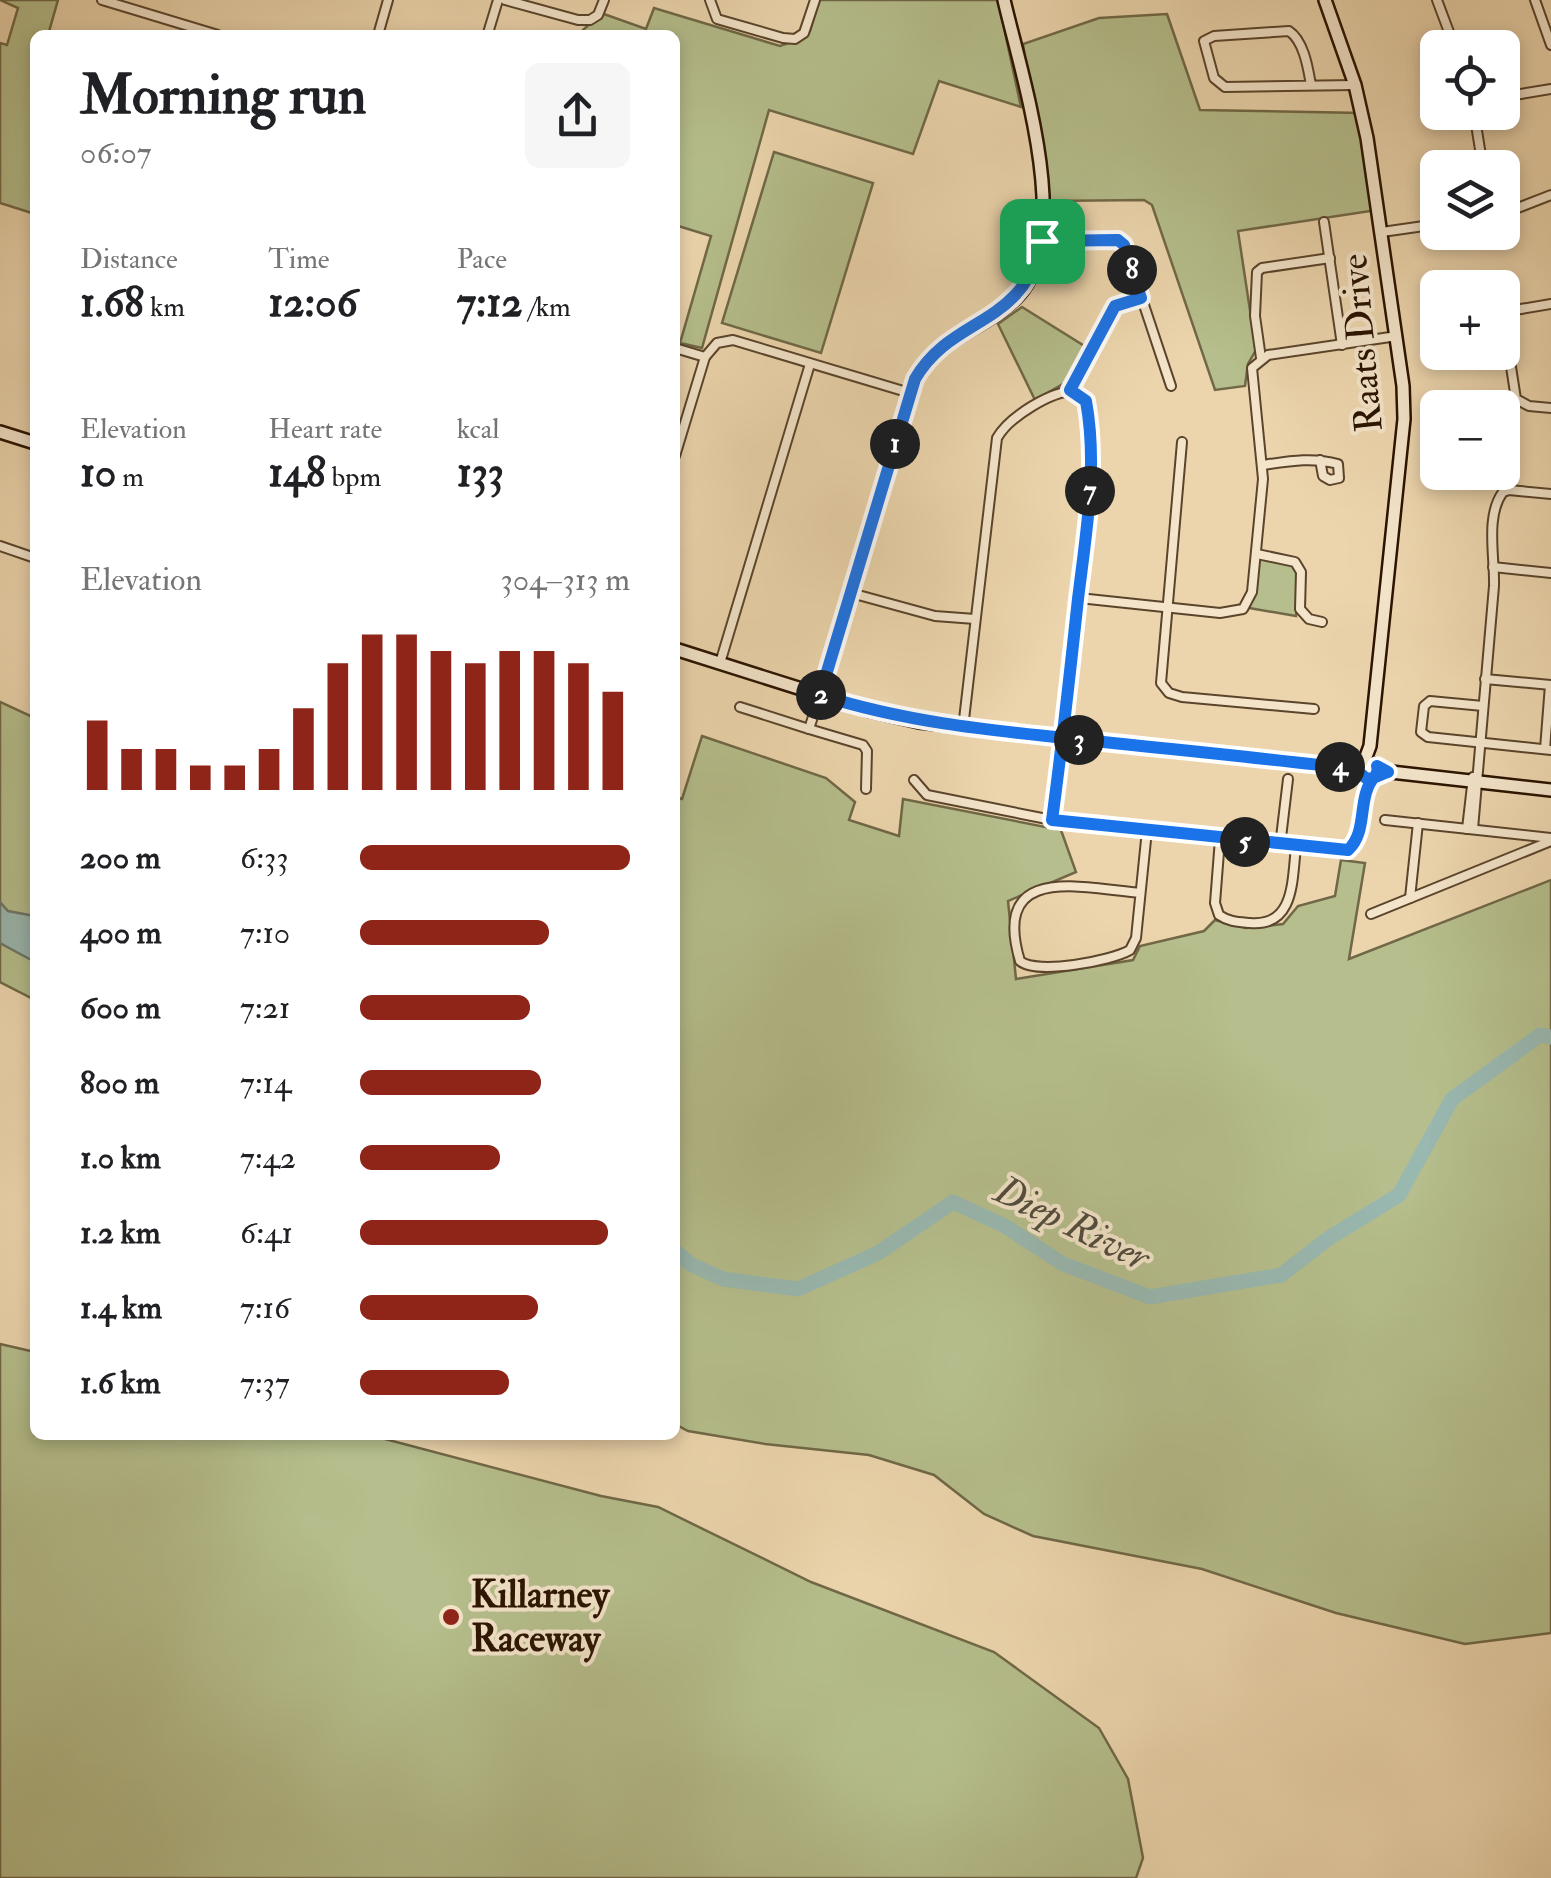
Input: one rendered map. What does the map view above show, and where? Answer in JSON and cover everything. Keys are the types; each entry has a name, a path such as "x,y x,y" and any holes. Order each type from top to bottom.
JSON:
{"street":[{"path":"102,0 201,30"},
{"path":"379,30 388,0"},
{"path":"489,30 502,0 583,21 598,14 604,0"},
{"path":"710,0 718,18 789,39 804,33 815,0"},
{"path":"809,729 919,373 934,354 1010,303 1024,288 1038,262 1044,192 1004,0"},
{"name":"Raats Drive","path":"1324,0 1355,86 1382,232 1404,418 1369,772"},
{"path":"1438,0 1448,30"},
{"path":"1535,0 1551,45"},
{"path":"1311,85 1296,36 1288,31 1204,40 1220,86 1355,86"},
{"path":"1520,94 1551,89"},
{"path":"1520,207 1551,195"},
{"path":"1324,222 1342,345"},
{"path":"1382,232 1420,227"},
{"path":"1042,241 1118,240 1124,245 1171,386"},
{"path":"1261,358 1255,316 1257,272 1330,258"},
{"path":"962,728 996,438 1008,423 1070,390 1115,306 1141,298"},
{"path":"1551,304 1514,310 1504,322 1516,399 1529,406 1551,408"},
{"path":"1078,598 1220,613 1243,609 1251,598 1263,465 1250,379 1252,368 1261,358 1397,336"},
{"path":"680,440 705,357 716,342 734,340 910,393"},
{"path":"680,350 705,357"},
{"path":"720,664 810,364"},
{"path":"1052,820 1088,519 1092,441 1086,401 1070,390"},
{"path":"0,432 30,441"},
{"path":"1182,442 1160,676 1170,693 1314,709"},
{"path":"1263,465 1320,460"},
{"path":"1470,829 1498,496 1509,490 1551,494"},
{"path":"0,546 30,556"},
{"path":"1257,554 1295,562 1301,572 1300,609 1309,619 1322,622"},
{"path":"1493,567 1551,573"},
{"path":"851,593 934,616 975,620"},
{"path":"680,651 899,718 1369,772 1475,777 1551,790"},
{"path":"1483,706 1435,700 1424,706 1424,735 1548,749 1550,685 1485,679"},
{"path":"740,707 864,746 866,789"},
{"path":"914,780 927,795 1052,820 1338,851 1351,847 1358,836 1369,772"},
{"path":"1280,846 1288,778"},
{"path":"1385,820 1551,840"},
{"path":"1410,898 1418,823"},
{"path":"1140,893 1058,886 1026,897 1017,906 1014,918 1020,961 1028,968 1043,968 1127,952 1136,938 1147,830"},
{"path":"1522,855 1531,845 1527,836"},
{"path":"1220,839 1216,910 1233,922 1258,924 1282,914 1290,898 1296,847"},
{"path":"1371,898 1374,912 1551,840"}],"green space":[{"path":"0,0 58,0 49,30 30,30 30,212 0,203 0,43 7,45 18,8"},
{"path":"819,0 998,0 1021,107 939,81 913,154 769,110 702,348 680,343 711,236 680,227 680,30 583,30 601,13 646,29 654,8 780,46 801,39 810,31"},
{"path":"1167,14 1200,110 1362,113 1377,210 1238,231 1256,350 1248,364 1245,386 1215,390 1152,205 1144,200 1045,201 1023,44 1099,18"},
{"path":"774,152 873,183 821,353 722,323"},
{"path":"1022,307 1086,347 1068,381 1035,400 998,324"},
{"path":"1257,555 1297,566 1301,575 1296,616 1249,608"},
{"path":"0,702 30,716 30,997 0,982"},
{"path":"702,736 826,778 855,802 849,820 899,836 903,799 1061,830 1076,872 1008,901 1016,979 1133,960 1140,946 1204,931 1215,920 1246,928 1283,924 1298,906 1335,896 1341,860 1365,863 1349,959 1551,880 1551,1633 1465,1644 1336,1613 1202,1569 1033,1536 984,1514 934,1475 869,1455 765,1444 680,1427 682,799"},
{"name":"Killarney Raceway","path":"0,1344 30,1351 30,1440 389,1440 601,1496 658,1507 811,1582 994,1652 1099,1728 1128,1779 1143,1858 1136,1878 0,1878"}],"water":[{"path":"0,902 8,911 30,915 30,959 0,943"}],"waterway":[{"name":"Diep River","path":"680,1255 723,1279 798,1289 878,1253 953,1202 1005,1226 1063,1264 1150,1297 1281,1275 1329,1238 1399,1195 1452,1099 1540,1035 1551,1037"}],"place":[{"name":"Killarney Raceway","path":"451,1617"}],"route":[{"path":"1042,241 1038,262 1024,288 1010,303 934,354 915,379 820,695 899,718 962,728 1063,738 1355,769 1367,779 1372,778 1376,776 1388,772 1377,766 1376,776 1366,787 1358,836 1348,850 1052,820 1063,738 1088,519 1091,470 1092,441 1086,401 1070,390 1115,306 1141,298 1124,245 1118,240 1042,241"}]}
